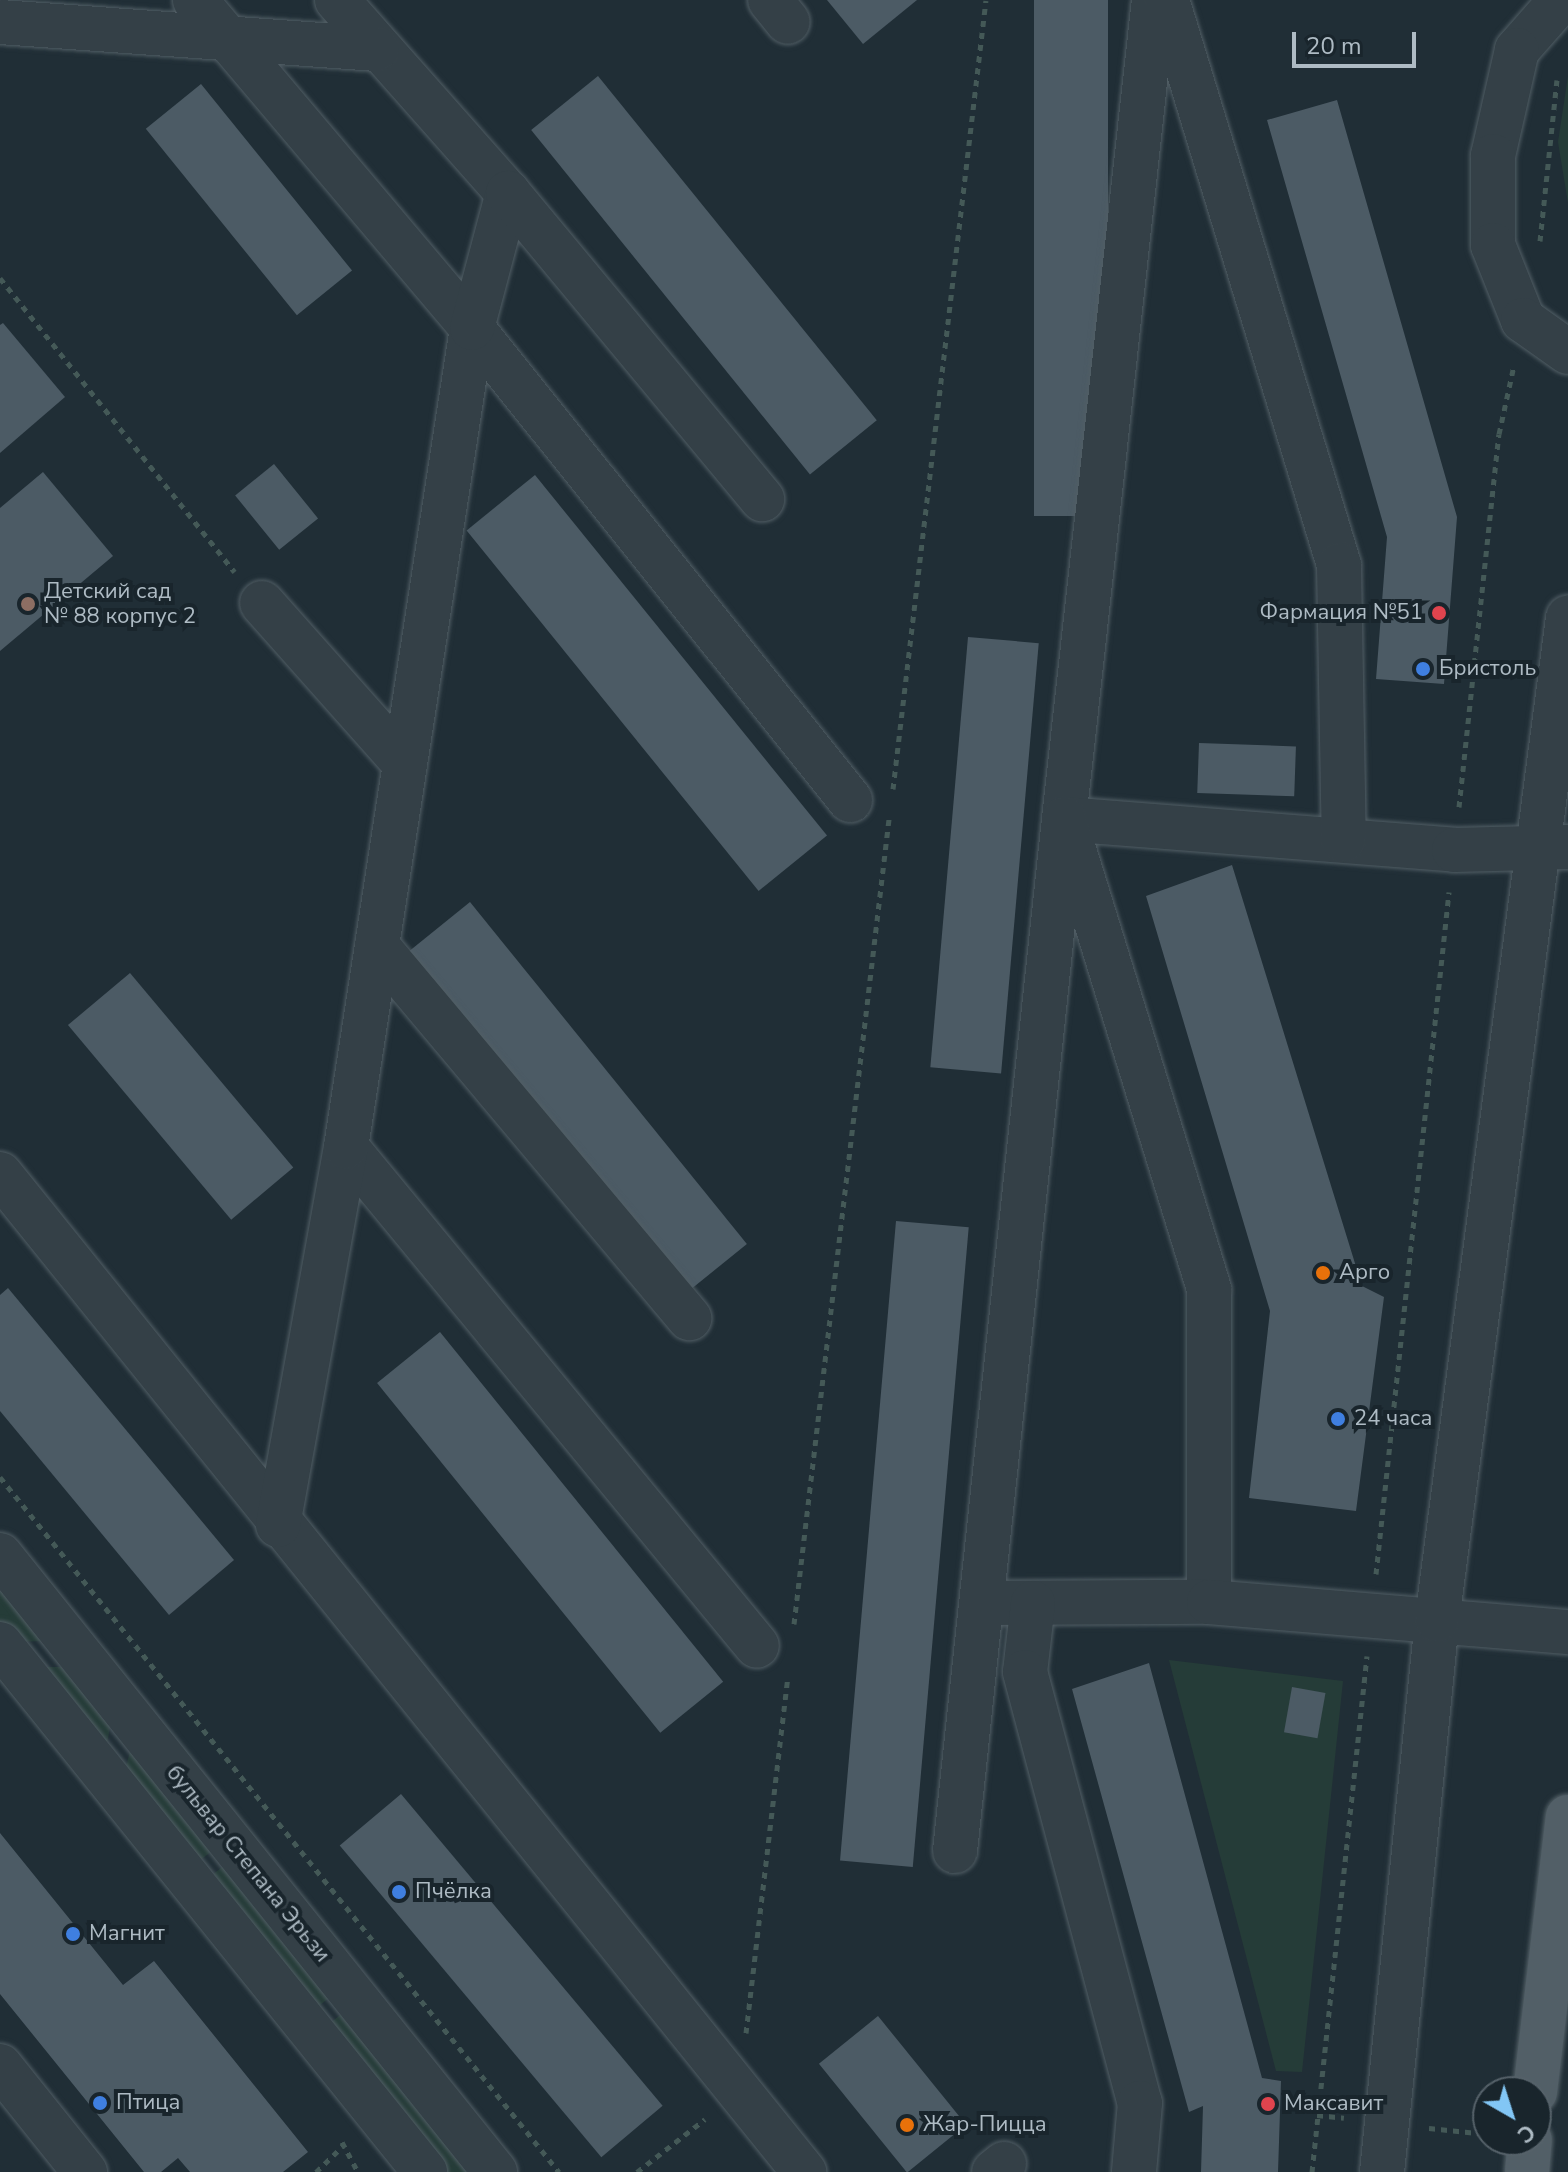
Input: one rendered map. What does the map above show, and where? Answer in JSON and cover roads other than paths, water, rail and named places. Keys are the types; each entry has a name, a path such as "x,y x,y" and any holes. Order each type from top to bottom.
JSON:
{"main road":[{"path":"1537,2076 1568,1817"}],"street":[{"path":"195,0 472,328 850,800"},
{"path":"337,0 377,49 508,193 762,499"},
{"path":"955,1851 1154,0"},
{"path":"1167,0 1339,565 1344,840"},
{"path":"1561,0 1517,50 1493,156 1493,245 1523,320 1568,352"},
{"path":"0,22 223,34 377,49"},
{"path":"278,1525 346,1147 472,328 508,193"},
{"path":"262,603 405,764"},
{"path":"1382,2172 1437,1620 1552,845 1568,618"},
{"path":"1064,819 1454,850 1552,845"},
{"path":"1064,819 1209,1290 1209,1602"},
{"path":"377,946 689,1318"},
{"path":"346,1147 780,1646"},
{"path":"0,1174 278,1525 804,2172"},
{"name":"бульвар Степана Эрьзи","path":"0,1555 495,2172"},
{"path":"983,1603 1209,1602 1371,1621 1437,1620 1568,1632"},
{"path":"1033,1603 1025,1672 1140,2103 1134,2172"},
{"path":"0,1644 425,2172"},
{"path":"0,2066 85,2172"}],"place":[{"name":"Детский сад № 88 корпус 2","path":"28,604"},
{"name":"Фармация №51","path":"1439,613"},
{"name":"Бристоль","path":"1423,669"},
{"name":"Арго","path":"1323,1273"},
{"name":"24 часа","path":"1338,1419"},
{"name":"Пчёлка","path":"399,1892"},
{"name":"Магнит","path":"73,1934"},
{"name":"Птица","path":"100,2103"},
{"name":"Максавит","path":"1268,2104"},
{"name":"Жар-Пицца","path":"907,2125"}]}
